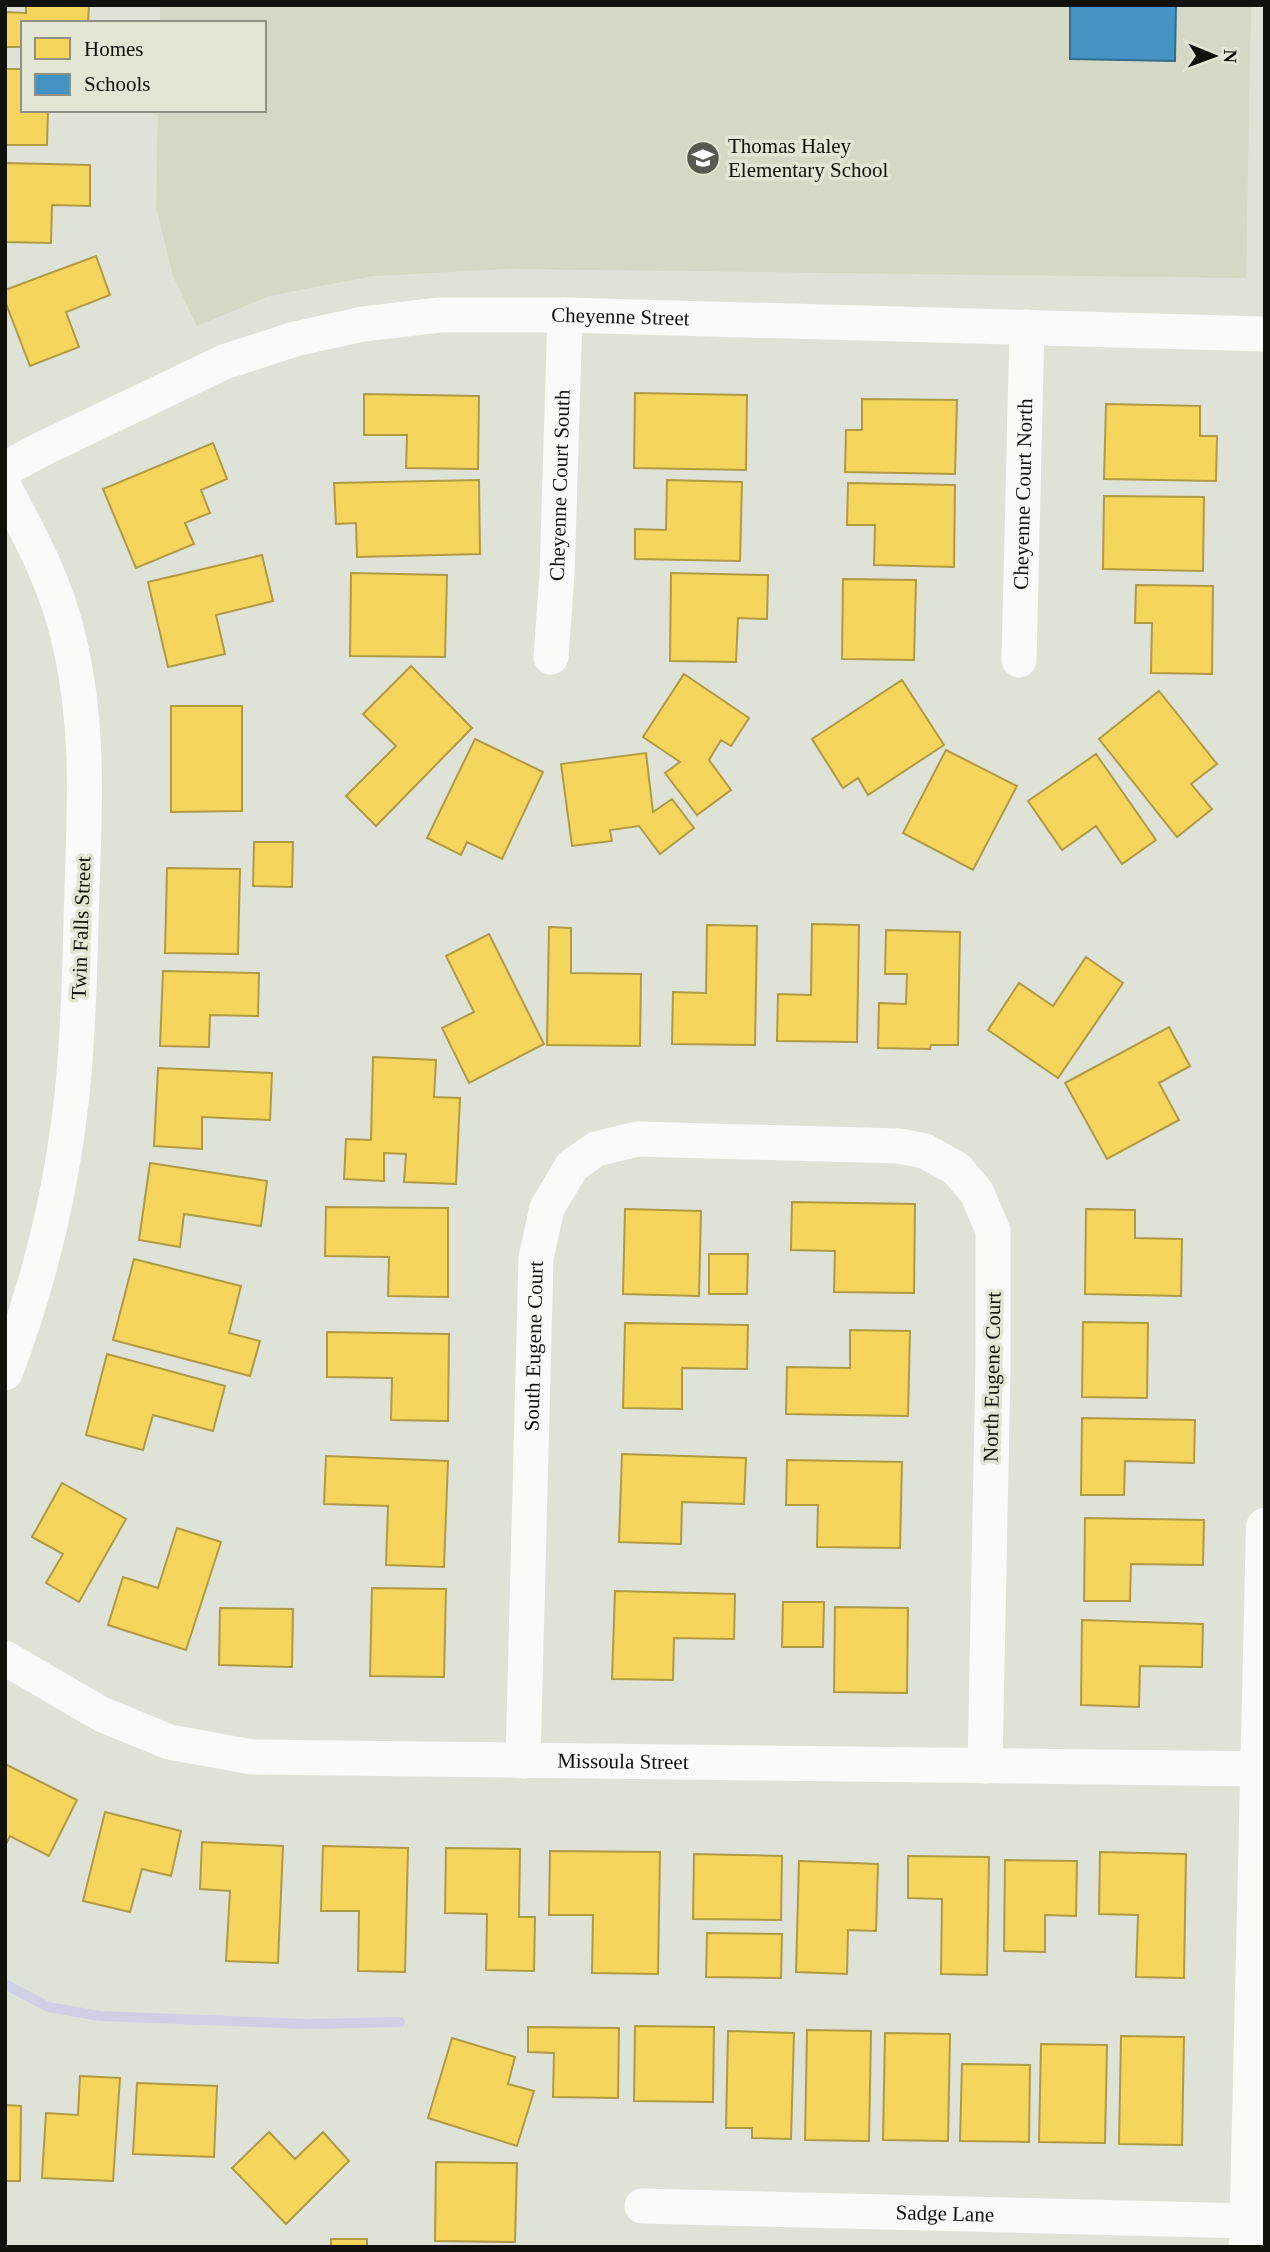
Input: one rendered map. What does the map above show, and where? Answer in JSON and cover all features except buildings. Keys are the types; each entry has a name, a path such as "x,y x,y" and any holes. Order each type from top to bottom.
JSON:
{"main road":[{"path":"1248,2234 1262,1769 1265,1527"}],"street":[{"name":"Cheyenne Street","path":"5,470 40,450 224,362 295,339 363,324 440,315 565,315 1265,334"},
{"name":"Cheyenne Court South","path":"551,657 557,575 565,315"},
{"name":"Cheyenne Court North","path":"1019,660 1027,327"},
{"name":"Twin Falls Street","path":"5,489 45,565 69,638 82,707 85,780 78,1014 72,1095 63,1161 49,1222 21,1331 5,1373"},
{"name":"South Eugene Court","path":"523,1761 536,1258 547,1208 572,1166 596,1149 637,1139 792,1142"},
{"name":"North Eugene Court","path":"792,1142 899,1146 925,1151 957,1168 977,1193 993,1231 985,1766"},
{"name":"Missoula Street","path":"5,1658 101,1714 169,1742 252,1757 1262,1769"},
{"name":"Sadge Lane","path":"642,2206 1248,2234"}],"shaded area":[{"name":"Thomas Haley Elementary School","path":"160,5 1251,5 1246,278 508,269 373,276 269,296 197,326 173,276 156,206 158,112 266,112 266,21 160,21"}],"waterway":[{"path":"5,1984 48,2007 100,2016 308,2024 400,2022"}],"place":[{"name":"Thomas Haley Elementary School","path":"703,158"}]}
